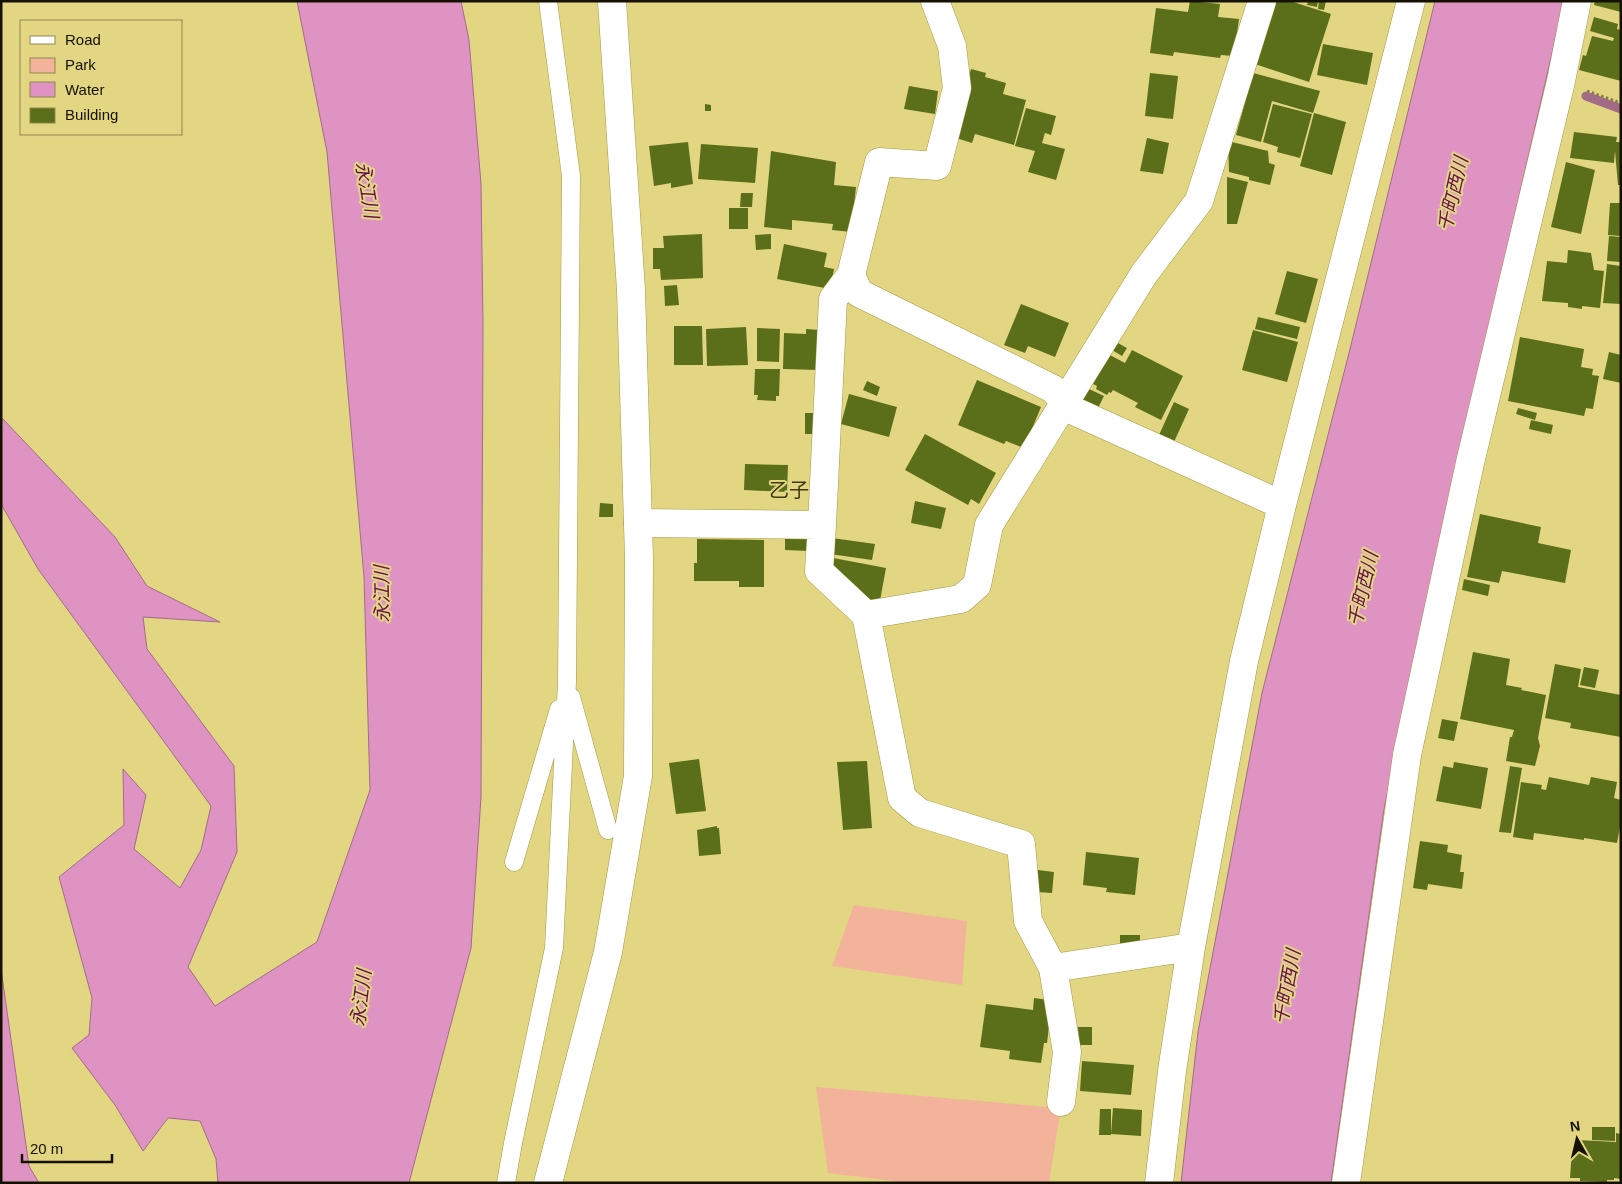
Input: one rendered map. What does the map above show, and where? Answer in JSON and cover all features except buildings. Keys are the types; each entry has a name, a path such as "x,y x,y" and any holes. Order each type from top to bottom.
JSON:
{"street":[{"path":"548,1183 608,952 638,776 638,523 631,290 612,1"},
{"path":"936,1 952,46 957,88 937,166 880,162 851,275 833,299 819,571 866,615 902,798 920,813 1022,844 1028,921 1053,968 1067,1052 1061,1102"},
{"path":"866,615 961,599 977,585 989,525 1144,274 1199,201 1262,1"},
{"path":"1159,1183 1172,1070 1191,947 1244,661 1411,1"},
{"path":"1346,1183 1407,756 1470,463 1561,81 1577,1"},
{"path":"851,275 859,294 1053,389 1074,411 1282,505"},
{"path":"638,523 822,525"},
{"path":"1053,968 1191,947"}],"lane":[{"path":"506,1183 554,948 567,682 571,176 548,1"},
{"path":"567,682 608,830"},
{"path":"514,862 567,682"}],"green space":[{"path":"854,905 967,921 962,985 832,966"},
{"path":"816,1087 1061,1108 1049,1183 910,1183 828,1173"}],"water":[{"name":"永江川","path":"297,1 461,1 469,40 481,184 483,323 481,797 471,948 409,1183 218,1183 216,1159 200,1121 168,1118 143,1151 115,1105 72,1048 89,1035 92,998 59,877 124,825 123,769 146,795 134,849 180,888 201,850 211,806 38,569 1,504 1,417 115,537 147,586 220,622 143,617 147,649 234,766 237,852 188,967 215,1006 317,942 370,790 364,577 327,152"},
{"name":"千町西川","path":"1435,1 1564,1 1464,436 1384,809 1331,1183 1181,1183 1198,1032 1262,693 1350,349"},
{"path":"1,969 29,1166 39,1183 1,1183"}],"waterway":[{"path":"1586,96 1621,109"}],"district":[{"name":"乙子","path":"789,490"}]}
